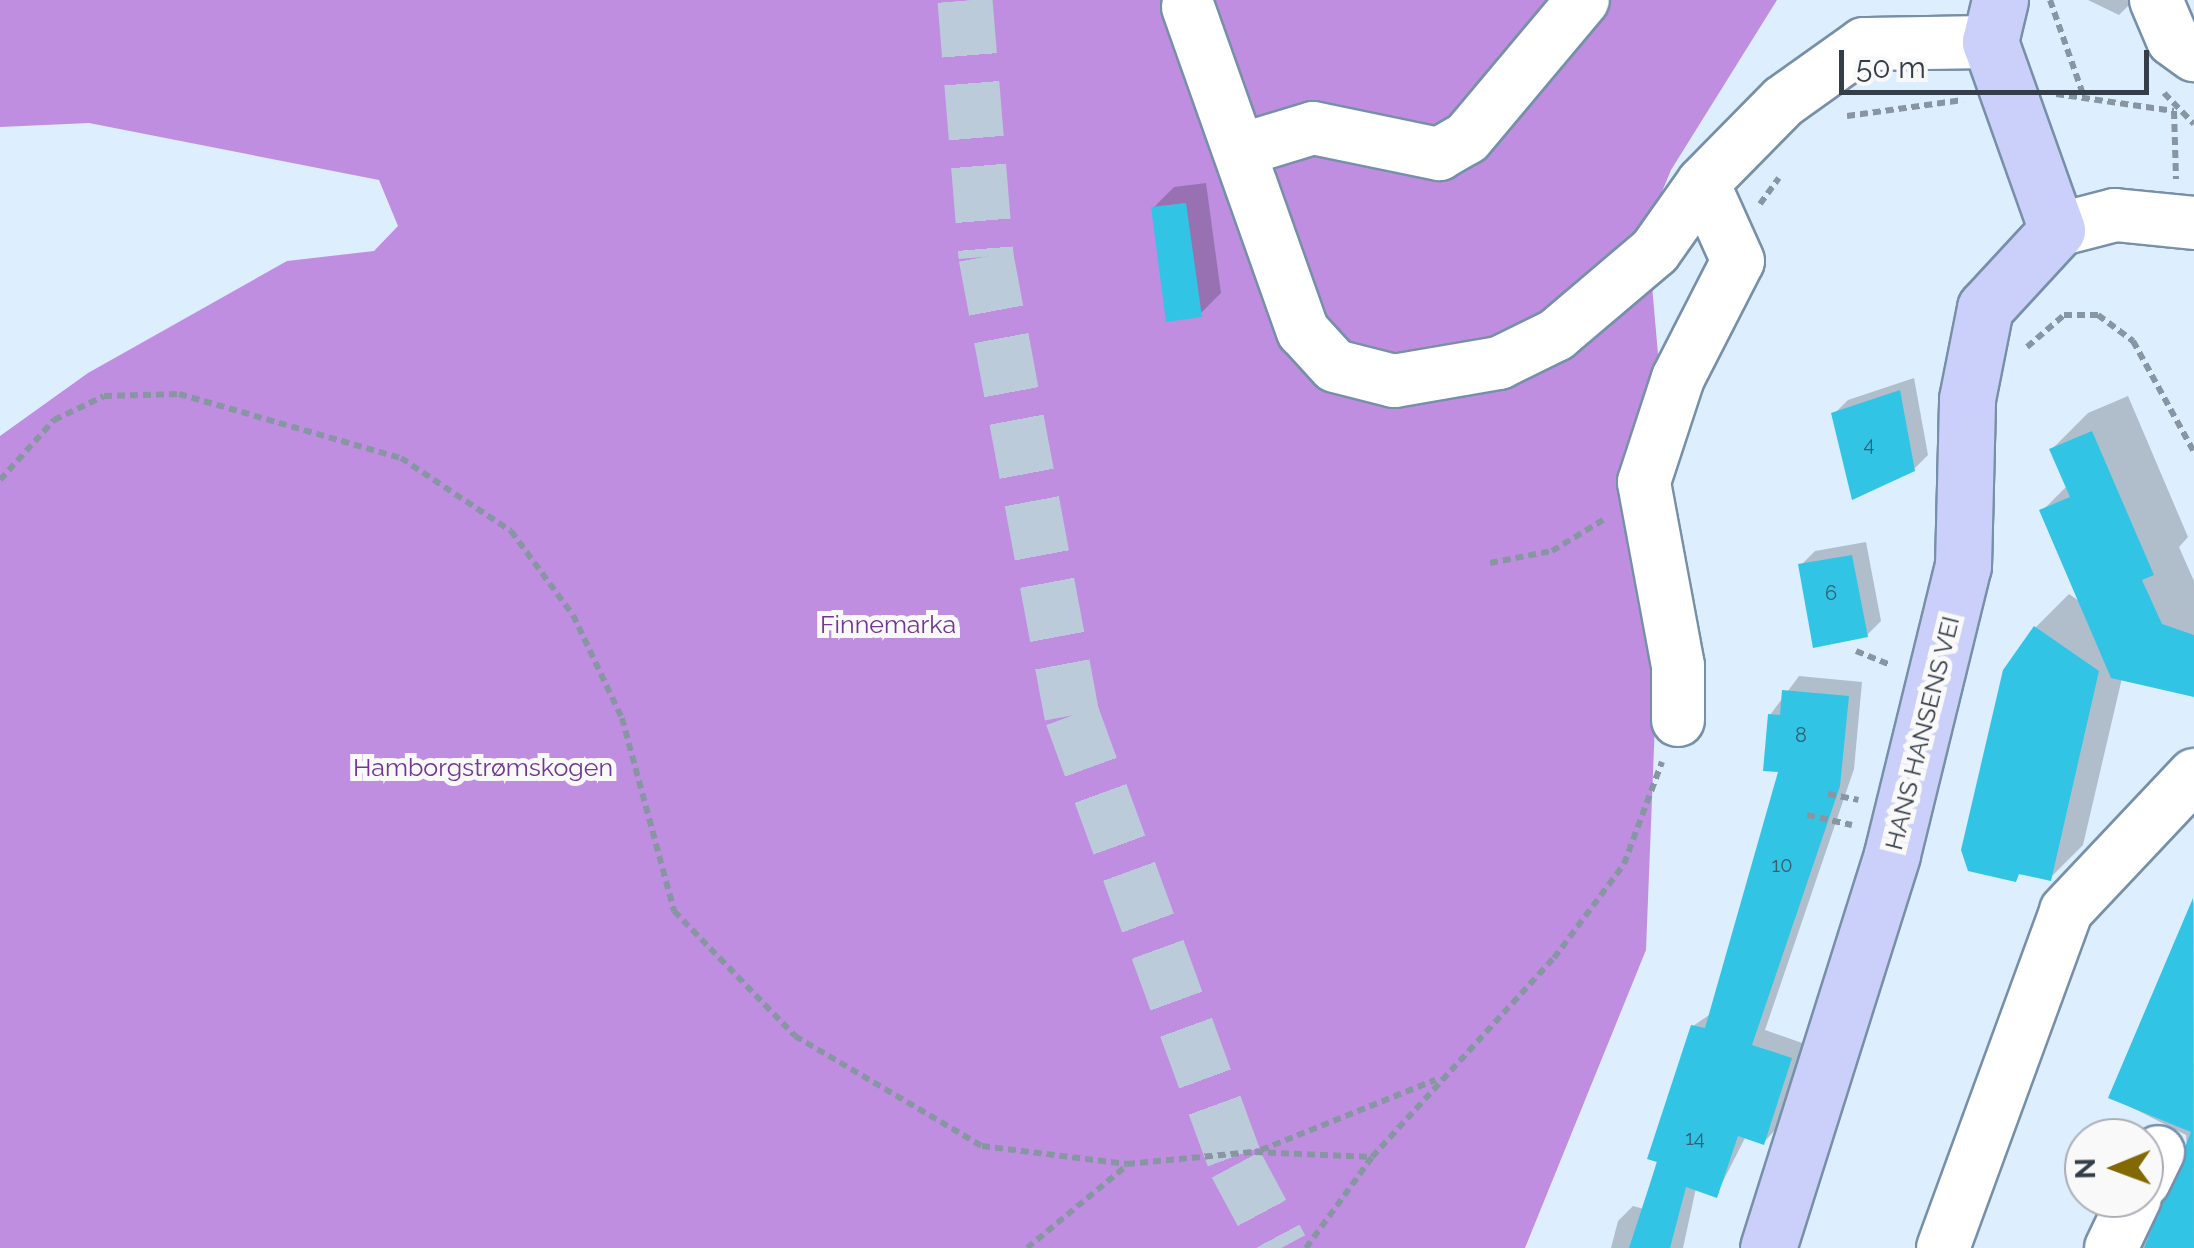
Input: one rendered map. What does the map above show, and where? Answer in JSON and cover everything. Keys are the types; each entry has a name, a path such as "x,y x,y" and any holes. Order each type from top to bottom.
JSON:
{"main road":[{"path":"1995,21 2057,230"},
{"name":"HANS HANSENS VEI","path":"1768,1248 1892,854 1963,566 1967,399 1986,308 2057,230"}],"street":[{"path":"1244,149 1313,128 1439,154 1467,138 1583,0"},
{"path":"1188,6 1244,149 1303,331 1336,366 1394,381 1499,363 1556,335 1655,252 1702,183 1784,100 1864,44 1995,21"},
{"path":"2157,9 2194,55"},
{"path":"1678,720 1678,666 1644,482 1678,378 1738,261 1702,183"},
{"path":"2057,230 2115,215 2186,219"},
{"path":"1942,1248 2066,911 2194,775"},
{"path":"2111,1248 2126,1218"}],"path":[{"path":"2050,0 2084,98"},
{"path":"2040,92 2174,111 2186,219"},
{"path":"1834,125 1878,109 1970,100"},
{"path":"1738,261 1754,215 1787,169"},
{"path":"2018,360 2064,315 2098,315 2133,341 2194,452"},
{"path":"0,480 54,420 104,396 180,394 400,458 511,531 573,615 622,718 674,911 725,973 796,1036 982,1146 1127,1164 1256,1152 1372,1157"},
{"path":"1490,563 1586,536 1644,482"},
{"path":"1306,1248 1372,1157 1438,1079 1554,958 1624,864 1678,720"},
{"path":"1256,1152 1438,1079"},
{"path":"1027,1248 1127,1164"}],"green space":[{"name":"Finnemarka","path":"0,0 1777,0 1671,170 1647,228 1666,446 1646,950 1525,1248 0,1248 0,436 88,373 287,261 374,251 398,226 379,180 89,123 0,127"}],"building":[{"path":"1186,203 1202,317 1166,322 1151,207"},
{"path":"1900,390 1915,471 1852,500 1831,413"},
{"path":"2092,431 2154,575 2142,580 2162,624 2194,635 2194,697 2111,678 2039,510 2070,497 2049,449"},
{"path":"1852,555 1868,637 1813,648 1798,564"},
{"path":"2034,626 2099,671 2051,881 2019,874 2016,882 1968,871 1961,850 2003,670"},
{"path":"1782,690 1849,696 1840,786 1752,1045 1792,1058 1764,1145 1738,1136 1717,1198 1686,1187 1670,1248 1629,1248 1657,1162 1647,1159 1691,1025 1705,1028 1778,772 1763,771 1768,714 1780,715"},
{"path":"2193,898 2194,1248 2144,1248 2156,1218 2164,1218 2164,1199 2191,1132 2108,1098"}],"tunnel":[{"path":"965,0 986,256 1072,715 1236,1164 1281,1248"}],"park label":[{"name":"Hamborgstrømskogen","path":"483,767"}]}
